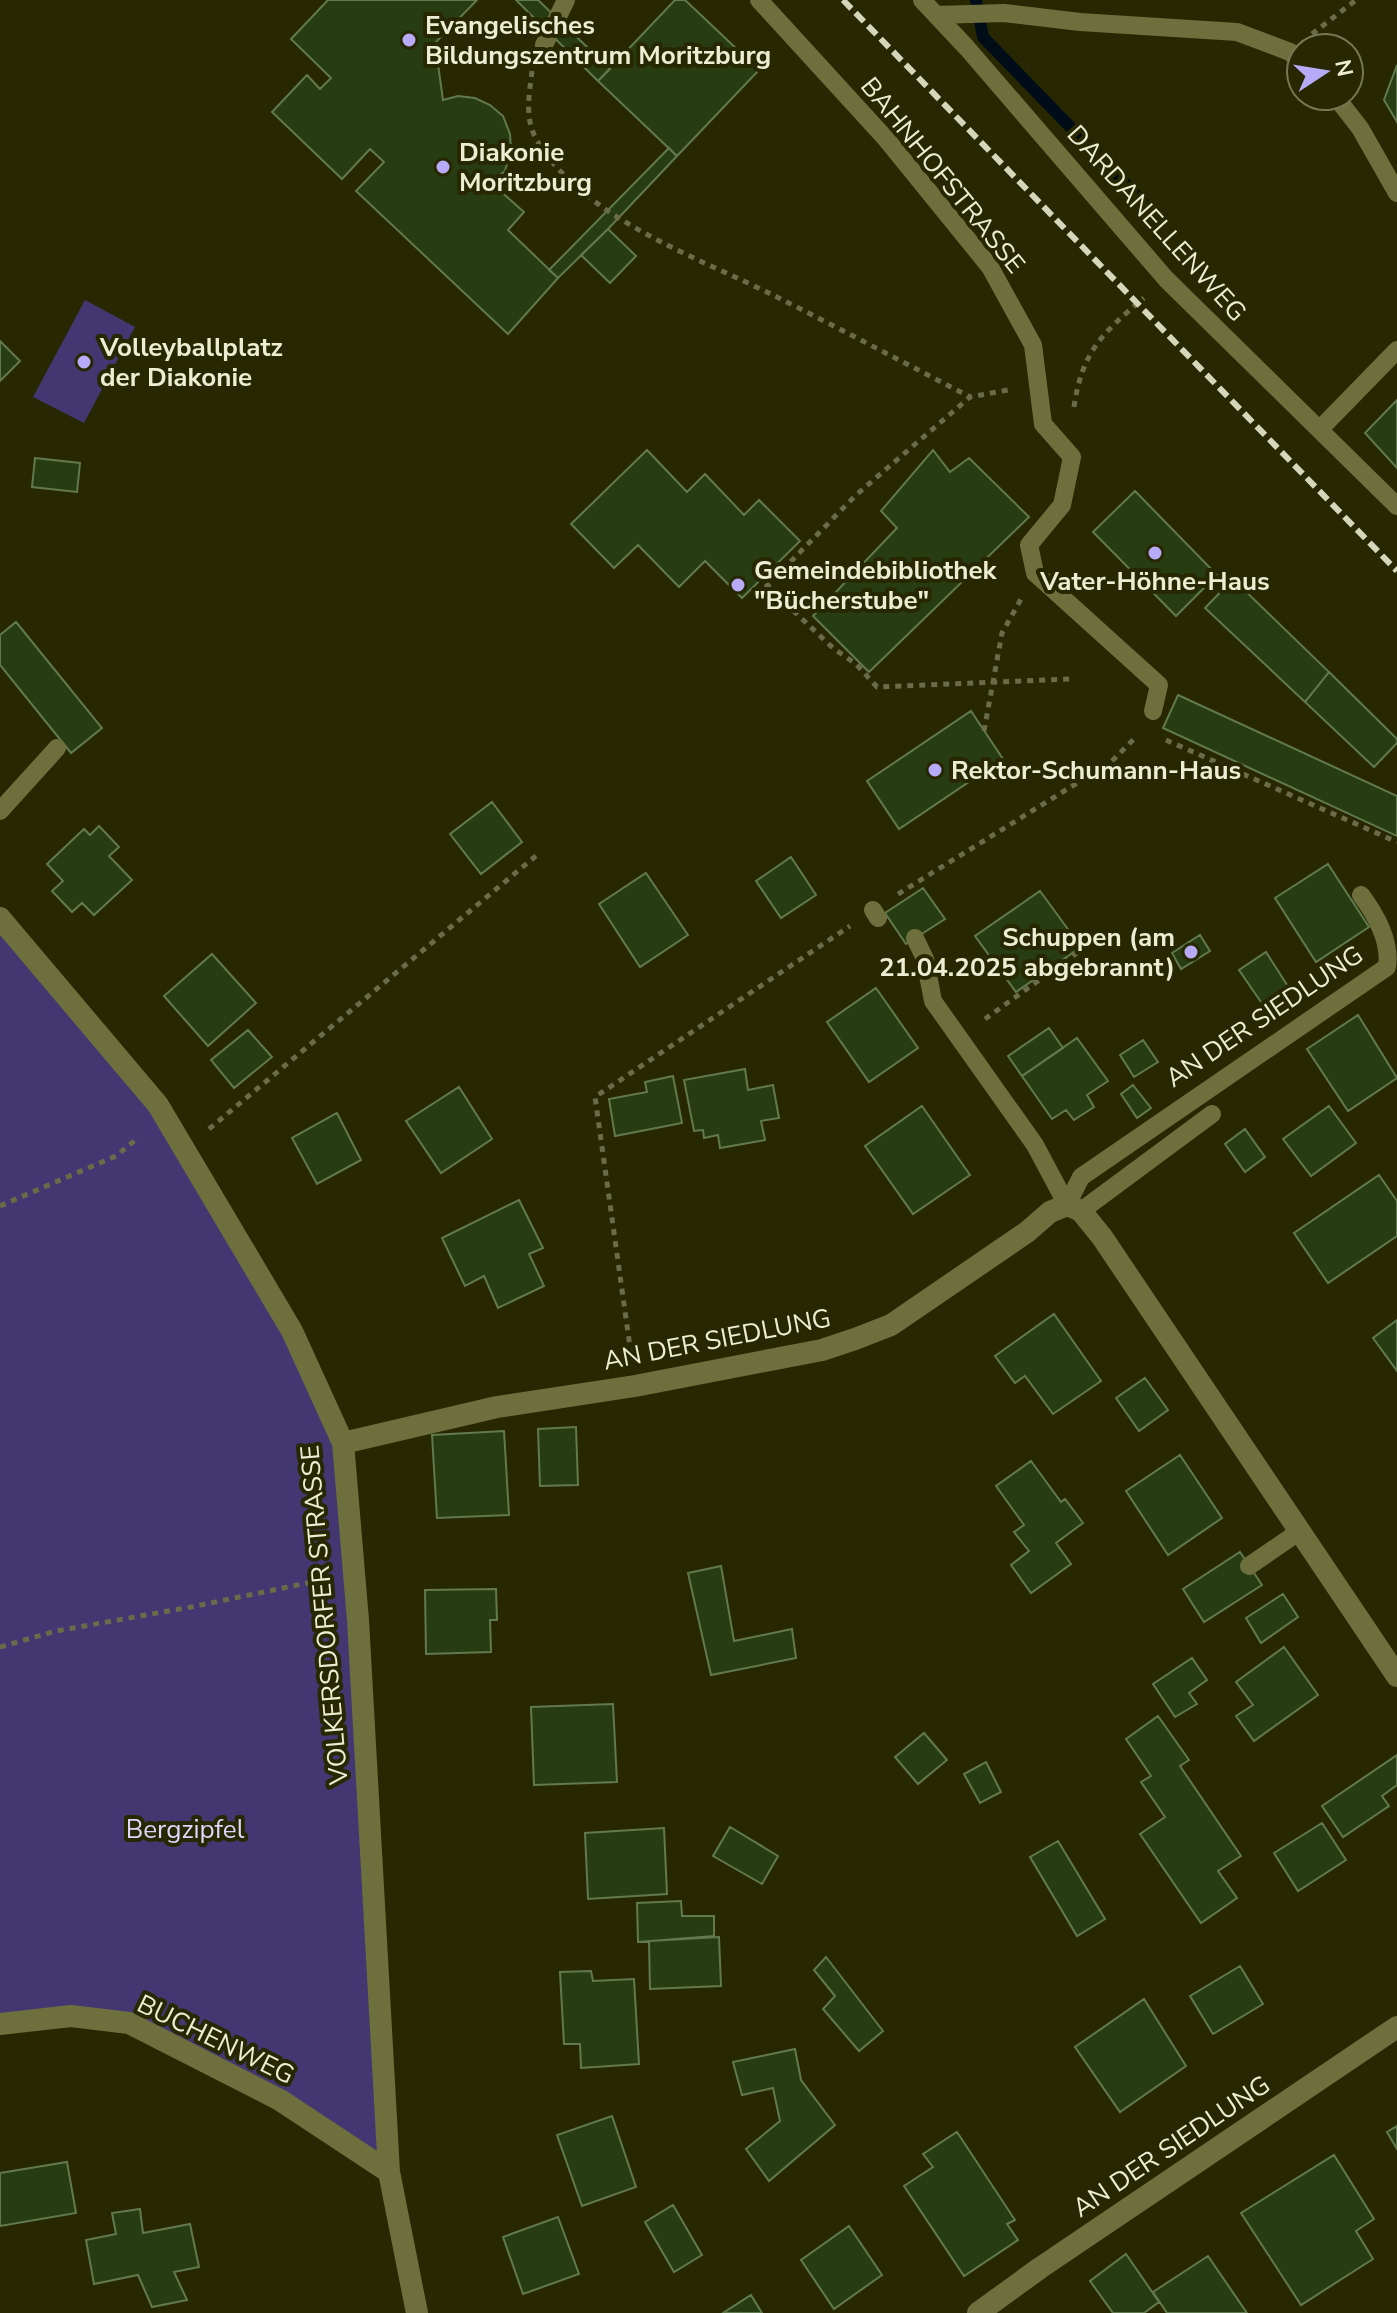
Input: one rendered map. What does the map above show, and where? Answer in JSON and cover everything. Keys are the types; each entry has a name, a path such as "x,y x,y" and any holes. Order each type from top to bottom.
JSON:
{"street":[{"name":"VOLKERSDORFER STRASSE","path":"0,918 165,1116 292,1331 343,1443 354,1570 389,2172 417,2313"},
{"name":"AN DER SIEDLUNG","path":"343,1443 497,1407 635,1386 822,1350 891,1325 1027,1232 1050,1212 1074,1208"},
{"path":"1074,1208 1102,1237 1397,1676"},
{"name":"BUCHENWEG","path":"0,2024 71,2016 129,2023 280,2100 389,2172"},
{"name":"AN DER SIEDLUNG","path":"978,2313 1397,2027"}],"lane":[{"path":"544,45 566,0"},
{"name":"BAHNHOFSTRASSE","path":"759,0 887,140 990,267 1033,345 1043,424 1072,457 1062,505 1029,545 1035,573"},
{"name":"DARDANELLENWEG","path":"922,0 1166,279 1397,506"},
{"path":"936,15 978,12 1237,32 1285,53"},
{"path":"1348,112 1397,193"},
{"path":"1320,429 1397,350"},
{"path":"1035,573 1159,685 1153,711"},
{"path":"0,811 57,748"},
{"name":"AN DER SIEDLUNG","path":"1074,1208 1081,1177 1387,967 1389,955 1375,912 1361,895"},
{"path":"915,938 925,959 930,995 1035,1145 1074,1208 1212,1114"},
{"path":"1249,1566 1300,1531"}],"path":[{"path":"1322,32 1356,0"},
{"path":"544,45 532,71 527,111 536,139 557,169 620,220 970,397"},
{"path":"1061,444 1074,408 1082,368 1090,351 1166,279"},
{"path":"757,596 856,495 970,397 1037,385"},
{"path":"984,731 1002,633 1035,573"},
{"path":"767,586 833,648 856,664 877,687 1072,679"},
{"path":"1153,711 1144,730 1397,842"},
{"path":"186,1149 537,855"},
{"path":"958,1038 1084,948"},
{"path":"969,959 977,958 991,967 996,965"},
{"path":"595,1097 635,1386"},
{"path":"0,1206 116,1156 165,1116"},
{"path":"0,1647 56,1631 308,1584 354,1570"}],"green space":[{"name":"Volleyballplatz der Diakonie","path":"85,300 135,327 84,423 33,397"},
{"name":"Bergzipfel","path":"0,918 158,1105 343,1443 389,2172 129,2023 0,2024"}],"building":[{"name":"Diakonie Moritzburg","path":"328,0 477,0 435,43 443,100 458,96 475,98 503,116 510,134 511,150 505,171 491,183 524,212 508,230 558,278 508,334 356,191 384,162 370,149 342,179 272,112 307,75 320,89 331,78 291,39"},
{"path":"516,0 538,0 610,69 598,81"},
{"path":"675,0 685,0 759,70 677,156 598,81"},
{"path":"1397,65 1397,122 1384,100"},
{"path":"669,148 677,156 608,229 558,278 549,270"},
{"path":"608,229 636,256 610,283 581,255"},
{"path":"0,341 20,361 0,381"},
{"path":"1397,400 1397,468 1365,433"},
{"path":"647,450 687,492 705,474 744,515 759,500 800,541 742,598 705,561 679,587 638,545 614,568 571,524"},
{"path":"933,450 950,472 969,458 1029,517 869,672 813,616 897,528 881,511"},
{"path":"35,458 80,463 77,492 32,487"},
{"name":"Vater-Höhne-Haus","path":"1135,491 1217,575 1176,616 1093,532"},
{"path":"1233,579 1329,672 1305,702 1205,608"},
{"path":"16,622 102,728 71,753 0,665 0,635"},
{"path":"1329,672 1397,739 1397,743 1374,767 1305,702"},
{"path":"1178,695 1397,796 1397,836 1163,728"},
{"name":"Rektor-Schumann-Haus","path":"971,711 1003,759 899,829 867,781"},
{"path":"492,802 522,842 481,874 450,834"},
{"path":"99,826 119,847 109,856 132,880 94,915 82,903 72,912 52,891 63,881 47,864 84,829 90,835"},
{"path":"791,857 816,895 781,918 756,881"},
{"path":"1328,864 1369,927 1316,962 1275,898"},
{"path":"646,873 688,935 640,967 599,904"},
{"path":"923,888 945,919 906,944 885,913"},
{"path":"1040,891 1081,947 1016,992 975,936"},
{"name":"Schuppen (am 21.04.2025 abgebrannt)","path":"1200,935 1210,951 1181,969 1172,953"},
{"path":"1266,952 1289,988 1263,1005 1239,970"},
{"path":"212,954 256,1003 208,1046 164,996"},
{"path":"876,988 918,1048 869,1082 827,1022"},
{"path":"1358,1015 1397,1078 1348,1111 1307,1049"},
{"path":"1049,1028 1063,1048 1022,1076 1008,1056"},
{"path":"248,1030 272,1057 234,1088 211,1060"},
{"path":"1077,1038 1108,1081 1087,1095 1094,1107 1074,1120 1066,1110 1052,1119 1022,1076"},
{"path":"1143,1040 1158,1062 1134,1077 1120,1055"},
{"path":"745,1069 748,1090 773,1085 779,1118 761,1121 765,1140 720,1148 718,1135 704,1138 703,1130 694,1131 684,1080"},
{"path":"673,1076 682,1123 615,1136 609,1099 647,1092 645,1082"},
{"path":"1133,1085 1151,1108 1137,1118 1121,1094"},
{"path":"459,1087 492,1139 441,1173 406,1121"},
{"path":"922,1106 970,1175 913,1214 865,1146"},
{"path":"1329,1106 1356,1143 1311,1176 1283,1139"},
{"path":"337,1113 361,1160 317,1184 292,1138"},
{"path":"1245,1129 1265,1157 1245,1172 1225,1144"},
{"path":"1379,1175 1397,1201 1397,1236 1328,1283 1294,1233"},
{"path":"519,1200 543,1248 529,1254 544,1286 498,1308 484,1276 465,1286 442,1238"},
{"path":"1054,1314 1101,1381 1053,1414 1025,1376 1015,1383 995,1356"},
{"path":"1397,1320 1397,1371 1373,1338"},
{"path":"1145,1378 1168,1410 1139,1431 1116,1398"},
{"path":"576,1427 578,1485 540,1486 538,1429"},
{"path":"504,1431 509,1515 437,1518 432,1435"},
{"path":"1180,1455 1222,1518 1168,1555 1126,1491"},
{"path":"1031,1461 1061,1502 1065,1499 1083,1523 1056,1543 1071,1564 1031,1593 1011,1565 1029,1551 1014,1532 1024,1525 996,1486"},
{"path":"1240,1552 1262,1585 1204,1622 1183,1589"},
{"path":"721,1566 734,1641 792,1629 796,1658 711,1675 688,1573"},
{"path":"496,1589 497,1620 490,1620 491,1652 426,1654 425,1590"},
{"path":"1283,1594 1298,1617 1261,1643 1246,1618"},
{"path":"1284,1647 1318,1695 1254,1741 1236,1716 1253,1705 1236,1682"},
{"path":"1192,1658 1207,1680 1189,1693 1197,1704 1175,1717 1153,1684"},
{"path":"613,1704 617,1782 534,1785 531,1707"},
{"path":"1158,1716 1189,1760 1180,1766 1241,1856 1218,1871 1237,1898 1201,1923 1140,1834 1165,1817 1141,1782 1151,1776 1126,1739"},
{"path":"924,1733 947,1760 918,1784 895,1757"},
{"path":"1397,1755 1397,1785 1382,1796 1389,1806 1343,1837 1322,1806"},
{"path":"986,1762 1001,1792 980,1803 964,1774"},
{"path":"1322,1823 1346,1860 1298,1891 1274,1853"},
{"path":"730,1827 778,1856 762,1884 713,1856"},
{"path":"664,1828 667,1894 588,1899 585,1833"},
{"path":"1058,1841 1105,1919 1077,1936 1030,1857"},
{"path":"681,1901 682,1916 714,1916 714,1936 638,1942 637,1903"},
{"path":"719,1937 721,1986 650,1989 649,1941"},
{"path":"826,1957 883,2031 859,2051 823,2009 835,1996 814,1970"},
{"path":"1240,1966 1263,2004 1213,2034 1190,1996"},
{"path":"591,1971 593,1981 634,1979 639,2064 581,2068 580,2044 564,2044 560,1972"},
{"path":"1144,1999 1186,2066 1120,2112 1075,2047"},
{"path":"795,2049 801,2080 835,2125 769,2181 746,2149 780,2121 773,2088 742,2095 733,2062"},
{"path":"612,2116 636,2187 582,2206 557,2135"},
{"path":"1397,2126 1397,2149 1387,2132"},
{"path":"957,2132 1015,2220 1007,2224 1018,2240 964,2276 904,2186 933,2167 923,2154"},
{"path":"1334,2155 1374,2219 1356,2231 1373,2259 1301,2305 1241,2213"},
{"path":"67,2162 76,2213 0,2226 0,2173"},
{"path":"673,2205 702,2255 674,2272 645,2222"},
{"path":"140,2209 143,2233 190,2224 199,2267 174,2272 187,2300 152,2307 138,2275 94,2284 86,2240 116,2234 112,2213"},
{"path":"558,2217 579,2274 523,2294 503,2237"},
{"path":"849,2226 882,2275 834,2309 801,2260"},
{"path":"1126,2254 1159,2302 1144,2313 1113,2313 1090,2281"},
{"path":"1208,2256 1247,2313 1167,2313 1153,2292"},
{"path":"751,2295 762,2313 723,2313"}],"waterway":[{"path":"976,0 983,37 1143,202"}],"railway":[{"path":"843,0 1397,571"}],"place":[{"name":"Evangelisches Bildungszentrum Moritzburg","path":"409,40"},
{"name":"Diakonie Moritzburg","path":"443,167"},
{"name":"Volleyballplatz der Diakonie","path":"84,362"},
{"name":"Vater-Höhne-Haus","path":"1155,553"},
{"name":"Gemeindebibliothek \"Bücherstube\"","path":"738,585"},
{"name":"Rektor-Schumann-Haus","path":"935,770"},
{"name":"Schuppen (am 21.04.2025 abgebrannt)","path":"1191,952"}]}
